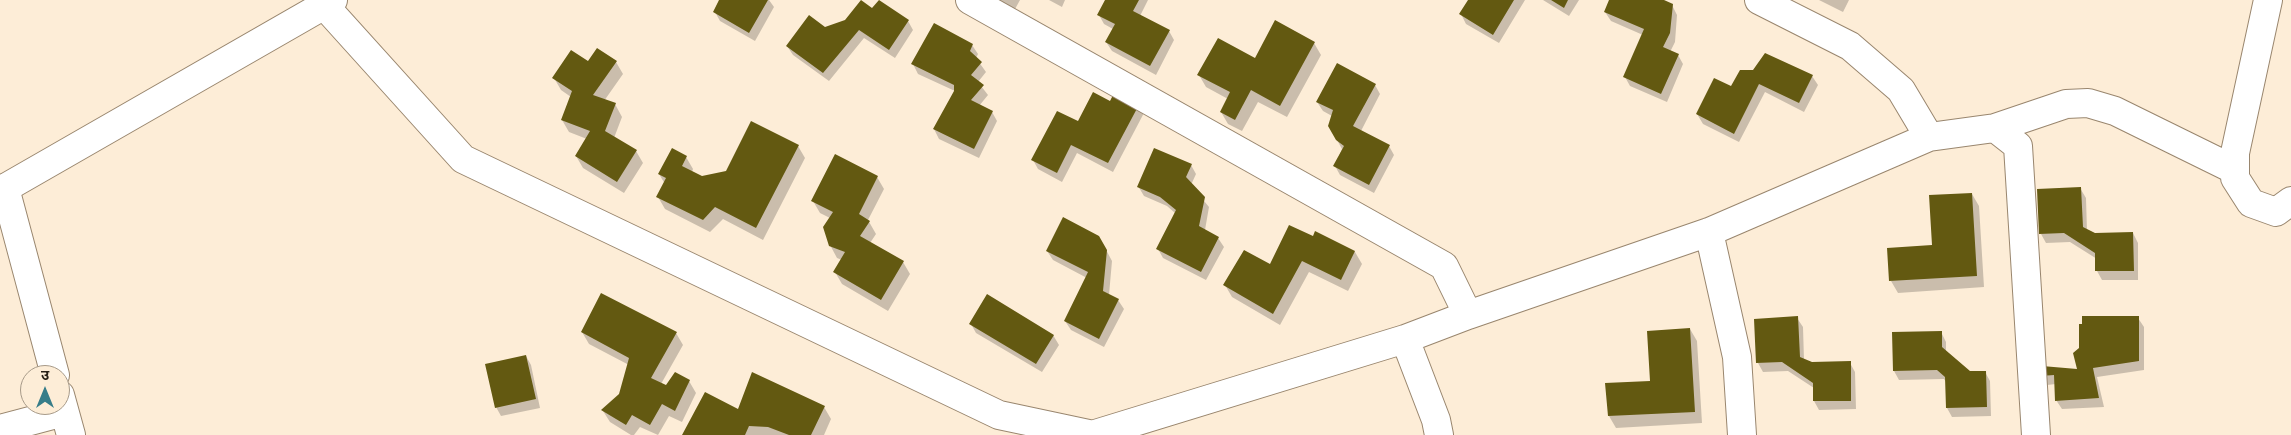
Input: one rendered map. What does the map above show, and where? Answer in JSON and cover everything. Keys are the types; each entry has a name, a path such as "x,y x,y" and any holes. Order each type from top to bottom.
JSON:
{"street":[{"path":"970,0 1444,266 1468,315"},
{"path":"1760,0 1850,46 1901,90 1929,136"},
{"path":"2268,0 2235,153 2235,178 2251,203 2276,212 2291,201"},
{"path":"52,365 2,190 328,2 463,159 999,415 1093,435 1405,339 1468,315 1709,232 1929,136 1995,128 2066,104 2088,103 2115,111 2235,170"},
{"path":"1995,128 2018,146 2036,435"},
{"path":"1709,232 1736,356 1742,435"},
{"path":"1405,339 1436,420 1439,435"},
{"path":"0,429 61,415"}],"building":[{"path":"719,0 768,0 749,33 713,12"},
{"path":"861,0 872,8 879,0 909,20 889,50 859,30 823,73 786,46 809,15 825,27 845,20"},
{"path":"1105,0 1139,0 1133,11 1170,30 1150,66 1105,42 1115,24 1097,15"},
{"path":"1468,0 1514,0 1493,35 1459,14"},
{"path":"1551,0 1568,0 1564,8"},
{"path":"1609,0 1664,0 1673,4 1670,33 1663,47 1679,54 1661,94 1623,77 1644,29 1604,12"},
{"path":"1275,20 1315,42 1280,106 1251,90 1235,120 1220,112 1230,92 1197,75 1218,38 1255,58"},
{"path":"934,23 973,44 970,51 982,62 971,75 984,85 971,100 993,111 974,149 933,129 954,91 954,85 911,64"},
{"path":"597,48 617,61 593,95 616,103 605,131 637,150 617,182 575,156 590,131 561,120 572,91 552,78 571,50 588,61"},
{"path":"1765,53 1813,75 1799,103 1759,84 1734,134 1696,114 1714,78 1731,86 1740,70 1753,70"},
{"path":"1337,63 1376,84 1353,126 1390,145 1369,185 1333,166 1344,146 1336,140 1328,126 1333,110 1316,102"},
{"path":"1116,89 1141,101 1108,163 1071,145 1057,173 1031,160 1057,111 1078,121 1093,92 1110,101"},
{"path":"751,121 799,145 756,228 715,207 703,220 656,197 666,178 658,174 672,148 687,156 682,166 702,176 726,171"},
{"path":"1154,148 1192,164 1186,177 1205,197 1199,226 1219,237 1201,272 1156,249 1176,210 1160,197 1137,187"},
{"path":"835,154 878,176 859,214 870,221 860,236 904,261 881,300 833,272 845,252 829,246 823,227 833,212 811,201"},
{"path":"2081,187 2083,227 2095,233 2133,232 2134,271 2095,271 2095,253 2064,233 2039,234 2037,189"},
{"path":"1972,193 1977,276 1889,281 1887,248 1932,245 1929,195"},
{"path":"1063,217 1099,236 1107,250 1103,291 1119,299 1099,339 1064,321 1088,272 1046,251"},
{"path":"1289,225 1313,236 1315,231 1355,251 1341,280 1302,261 1273,314 1223,285 1244,250 1270,264"},
{"path":"601,293 677,332 651,378 666,385 675,372 690,380 675,411 662,404 650,425 632,415 626,425 601,410 619,394 629,358 581,332"},
{"path":"987,294 1054,335 1036,364 969,324"},
{"path":"1798,316 1800,357 1812,362 1851,361 1851,401 1813,401 1813,383 1782,362 1756,363 1754,319"},
{"path":"2082,316 2139,316 2139,361 2093,368 2099,398 2055,401 2054,375 2041,376 2042,366 2077,369 2073,353 2079,348 2079,324 2082,324"},
{"path":"1690,328 1695,412 1608,416 1605,383 1650,381 1647,331"},
{"path":"1942,331 1942,347 1970,371 1986,371 1987,407 1946,408 1945,377 1937,370 1893,371 1892,332"},
{"path":"526,355 536,399 495,408 485,364"},
{"path":"752,372 825,406 811,435 789,435 768,427 749,426 745,435 682,435 705,392 738,409"}]}
